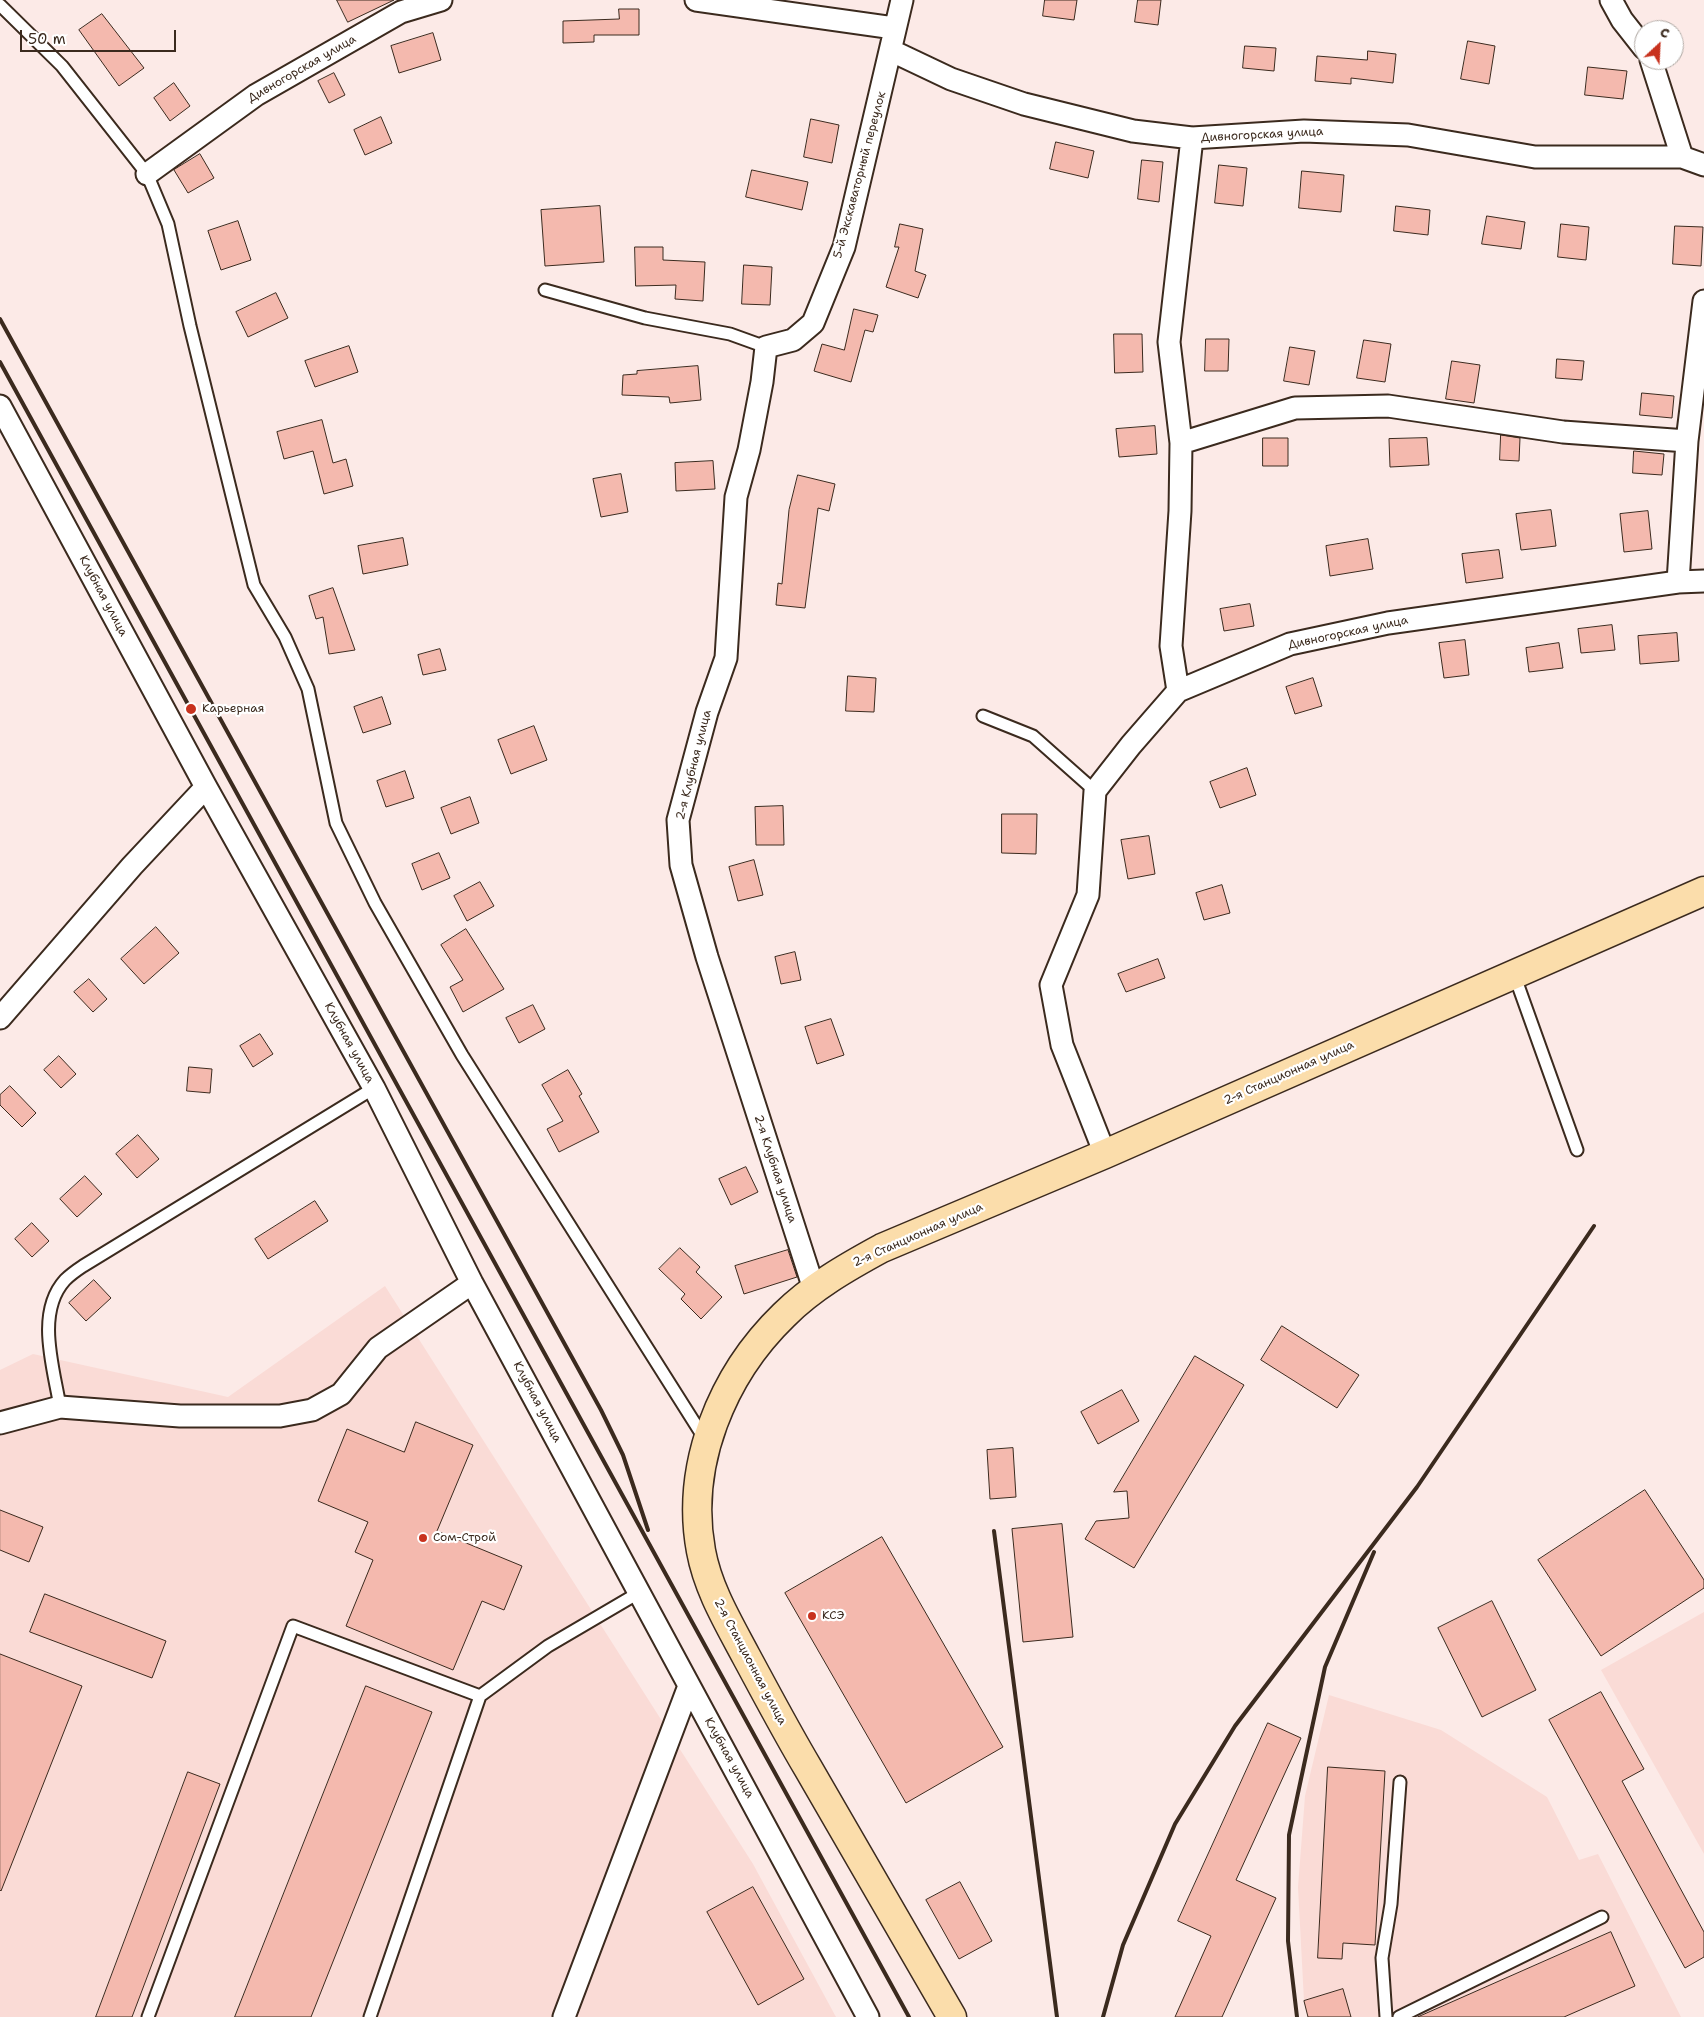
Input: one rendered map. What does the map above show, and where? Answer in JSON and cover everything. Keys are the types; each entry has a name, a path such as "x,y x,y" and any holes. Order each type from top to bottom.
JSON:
{"main road":[{"name":"2-я Станционная улица","path":"952,2017 783,1725 717,1602 701,1552 696,1507 707,1442 725,1394 749,1356 784,1315 814,1289 850,1265 882,1248 1105,1154 1704,890"}],"street":[{"name":"Дивногорская улица","path":"147,174 256,95 401,12 441,0"},
{"path":"696,0 894,28"},
{"name":"5-й Экскаваторный переулок","path":"766,347 793,340 813,324 844,247 892,51 894,28 902,0"},
{"path":"1612,0 1622,20 1634,35"},
{"name":"Дивногорская улица","path":"892,51 951,79 1024,104 1133,131 1192,138 1304,131 1408,135 1535,157 1682,157 1704,165"},
{"path":"1654,70 1682,157"},
{"path":"1178,691 1171,646 1180,511 1181,443 1170,342 1192,138"},
{"path":"1678,582 1687,441 1704,302"},
{"name":"2-я Клубная улица","path":"766,347 762,382 749,450 736,497 726,658 707,712 678,820 681,865 707,957 814,1289"},
{"name":"Клубная улица","path":"0,406 206,786 374,1088 472,1283 868,2017"},
{"path":"1181,443 1295,408 1388,406 1563,432 1687,441"},
{"name":"Дивногорская улица","path":"1095,791 1131,745 1178,691 1290,644 1388,623 1678,582 1704,581"},
{"path":"0,1018 132,866 206,786"},
{"path":"1095,791 1088,895 1051,985 1062,1045 1105,1154"},
{"path":"0,1423 60,1407 180,1416 280,1416 312,1410 341,1394 378,1348 472,1283"},
{"path":"564,2017 689,1686"}],"lane":[{"path":"0,5 62,66 147,174 168,224 190,326 254,585 285,637 308,689 336,823 375,903 462,1055 707,1442"},
{"path":"546,290 645,318 730,334 766,347"},
{"path":"983,716 1033,736 1095,791"},
{"path":"1514,974 1577,1150"},
{"path":"60,1407 50,1346 49,1316 53,1300 64,1281 83,1266 374,1088"},
{"path":"370,2017 480,1696 548,1646 640,1592"},
{"path":"148,2017 293,1626 480,1696"},
{"path":"1386,2017 1382,1958 1391,1904 1400,1782"},
{"path":"1399,2017 1602,1917"}],"shaded area":[{"path":"385,1286 753,1864 836,2017 0,2017 0,1370 33,1354 228,1397"},
{"path":"1704,1612 1704,1854 1601,1670"},
{"path":"1329,1695 1441,1730 1547,1797 1579,1860 1598,1854 1681,2017 1308,2017 1304,2001 1298,1887 1305,1796"}],"building":[{"path":"337,0 394,0 348,22"},
{"path":"1045,0 1077,0 1074,20 1043,16"},
{"path":"1138,0 1161,0 1158,25 1135,22"},
{"path":"619,9 639,9 639,35 594,35 594,42 563,43 563,21 619,19"},
{"path":"102,14 144,68 119,86 79,30"},
{"path":"433,33 441,60 399,73 391,46"},
{"path":"1468,41 1495,46 1489,84 1461,79"},
{"path":"1245,46 1276,48 1274,71 1243,68"},
{"path":"1368,51 1396,54 1393,83 1351,78 1351,84 1315,81 1317,56 1367,60"},
{"path":"1588,67 1627,71 1623,99 1585,95"},
{"path":"334,73 345,95 329,103 318,81"},
{"path":"174,83 190,106 170,121 154,98"},
{"path":"381,117 392,143 365,155 354,130"},
{"path":"811,119 839,125 832,163 804,157"},
{"path":"1056,142 1094,151 1088,178 1050,169"},
{"path":"200,154 214,178 188,193 174,170"},
{"path":"1142,160 1163,162 1159,202 1138,199"},
{"path":"1219,165 1247,168 1243,206 1215,203"},
{"path":"752,170 808,182 802,210 746,197"},
{"path":"1302,171 1344,175 1341,212 1299,208"},
{"path":"600,206 604,262 545,266 541,210"},
{"path":"1396,206 1430,210 1428,235 1394,231"},
{"path":"1487,216 1525,222 1521,249 1482,244"},
{"path":"238,221 251,260 221,270 208,231"},
{"path":"900,224 923,229 915,271 926,275 918,298 886,287 899,247 895,247"},
{"path":"1561,224 1589,227 1586,260 1558,257"},
{"path":"1675,226 1703,227 1701,266 1673,264"},
{"path":"635,247 663,247 663,260 705,262 703,301 675,299 676,285 636,286"},
{"path":"744,265 772,267 770,305 742,304"},
{"path":"276,293 288,318 248,337 236,312"},
{"path":"854,309 878,315 873,332 865,330 851,382 814,371 822,344 844,350"},
{"path":"1114,334 1142,334 1143,372 1115,373"},
{"path":"1206,339 1229,339 1228,371 1205,371"},
{"path":"1364,340 1391,344 1385,382 1357,378"},
{"path":"349,346 358,372 315,387 305,361"},
{"path":"1290,347 1315,351 1309,385 1284,381"},
{"path":"1557,359 1584,361 1582,380 1556,378"},
{"path":"1452,361 1480,365 1474,403 1446,399"},
{"path":"698,366 701,400 670,403 669,397 622,395 623,375 637,374 637,371"},
{"path":"1642,393 1674,396 1672,418 1640,415"},
{"path":"322,420 333,463 346,459 353,486 324,494 313,451 284,459 277,432"},
{"path":"1155,426 1157,454 1119,457 1116,429"},
{"path":"1501,435 1520,438 1519,461 1500,460"},
{"path":"1263,438 1288,438 1288,466 1263,466"},
{"path":"1427,438 1429,465 1390,467 1389,439"},
{"path":"1634,451 1664,454 1662,475 1633,473"},
{"path":"713,461 715,489 676,491 675,463"},
{"path":"621,474 628,512 601,517 593,479"},
{"path":"798,475 835,484 829,511 818,508 805,608 776,605 778,583 782,584 789,510"},
{"path":"1551,510 1556,546 1521,550 1516,514"},
{"path":"1648,511 1652,549 1624,552 1620,514"},
{"path":"403,538 408,565 363,574 358,546"},
{"path":"1368,539 1373,569 1330,576 1326,546"},
{"path":"1499,550 1503,578 1466,583 1462,554"},
{"path":"333,588 355,650 329,654 323,617 316,619 309,596"},
{"path":"1250,604 1254,626 1224,631 1220,609"},
{"path":"1612,625 1615,650 1581,653 1578,629"},
{"path":"1677,633 1679,661 1640,664 1638,636"},
{"path":"1465,640 1469,675 1444,678 1439,643"},
{"path":"1559,643 1563,668 1529,672 1526,648"},
{"path":"440,649 446,670 423,675 418,655"},
{"path":"848,676 876,678 874,712 846,711"},
{"path":"1313,678 1322,706 1295,714 1286,687"},
{"path":"382,697 391,724 363,733 354,707"},
{"path":"534,726 547,760 511,774 498,740"},
{"path":"1247,768 1256,795 1220,808 1210,782"},
{"path":"405,771 414,798 386,807 377,781"},
{"path":"470,797 479,823 451,834 441,808"},
{"path":"783,806 784,845 756,845 755,807"},
{"path":"1002,814 1037,814 1036,854 1002,853"},
{"path":"1149,836 1155,874 1128,879 1121,840"},
{"path":"439,853 450,878 422,890 412,864"},
{"path":"754,860 763,895 738,901 729,867"},
{"path":"480,882 494,906 467,921 454,896"},
{"path":"1222,885 1230,913 1204,920 1196,893"},
{"path":"156,927 179,953 144,984 121,959"},
{"path":"466,929 504,989 463,1012 450,987 463,980 441,945"},
{"path":"795,952 801,980 781,984 775,957"},
{"path":"1158,959 1165,978 1126,992 1118,974"},
{"path":"89,979 107,999 93,1012 74,992"},
{"path":"533,1005 545,1029 519,1043 506,1018"},
{"path":"831,1019 844,1055 817,1064 805,1027"},
{"path":"260,1034 273,1054 253,1067 240,1046"},
{"path":"59,1056 76,1074 61,1088 44,1070"},
{"path":"189,1067 212,1069 210,1093 187,1091"},
{"path":"568,1070 582,1094 579,1096 599,1132 559,1152 547,1129 563,1121 542,1085"},
{"path":"10,1086 36,1113 22,1127 0,1105 0,1095"},
{"path":"138,1135 159,1159 137,1178 116,1154"},
{"path":"746,1167 758,1192 731,1205 719,1179"},
{"path":"85,1176 102,1194 77,1217 60,1199"},
{"path":"315,1201 328,1221 268,1259 255,1239"},
{"path":"32,1223 49,1241 32,1257 15,1239"},
{"path":"680,1248 700,1267 696,1272 722,1297 701,1319 681,1299 685,1294 659,1269"},
{"path":"788,1250 797,1277 744,1294 735,1266"},
{"path":"94,1280 111,1298 86,1321 69,1303"},
{"path":"1282,1326 1359,1375 1337,1408 1261,1360"},
{"path":"1195,1356 1244,1385 1134,1568 1085,1539 1096,1521 1129,1518 1127,1491 1114,1492"},
{"path":"1122,1390 1139,1421 1098,1444 1081,1412"},
{"path":"416,1422 473,1445 437,1531 522,1566 504,1610 482,1601 453,1670 346,1626 373,1560 355,1552 368,1522 318,1501 347,1429 404,1452"},
{"path":"1013,1448 1016,1497 990,1499 987,1450"},
{"path":"1645,1490 1704,1580 1704,1588 1601,1656 1538,1560"},
{"path":"0,1510 43,1527 29,1562 0,1550"},
{"path":"1062,1524 1073,1637 1023,1642 1012,1529"},
{"path":"882,1537 1003,1747 906,1803 785,1593"},
{"path":"45,1594 166,1641 152,1678 30,1632"},
{"path":"1492,1601 1536,1690 1482,1717 1438,1628"},
{"path":"0,1654 82,1686 1,1891 0,1890"},
{"path":"366,1686 432,1712 311,2017 235,2017"},
{"path":"1601,1692 1644,1769 1622,1781 1704,1932 1704,1957 1685,1968 1549,1720"},
{"path":"1268,1723 1301,1738 1236,1880 1276,1898 1222,2017 1175,2017 1211,1936 1178,1921"},
{"path":"1328,1767 1385,1771 1375,1945 1343,1943 1342,1959 1318,1958"},
{"path":"188,1772 220,1784 132,2017 96,2017"},
{"path":"960,1882 992,1941 959,1959 926,1900"},
{"path":"753,1887 804,1979 758,2005 707,1912"},
{"path":"1611,1932 1635,1986 1564,2017 1418,2017"},
{"path":"1343,1989 1351,2017 1308,2017 1304,2001"}],"railway":[{"path":"0,319 601,1410 623,1455 648,1530"},
{"path":"0,362 909,2017"},
{"path":"1103,2017 1123,1945 1175,1824 1235,1726 1417,1487 1594,1226"},
{"path":"994,1531 1057,2017"},
{"path":"1297,2017 1288,1941 1289,1835 1325,1667 1374,1552"}],"place":[{"name":"Карьерная","path":"191,709"},
{"name":"Сом-Строй","path":"423,1538"},
{"name":"КСЭ","path":"812,1616"}]}
